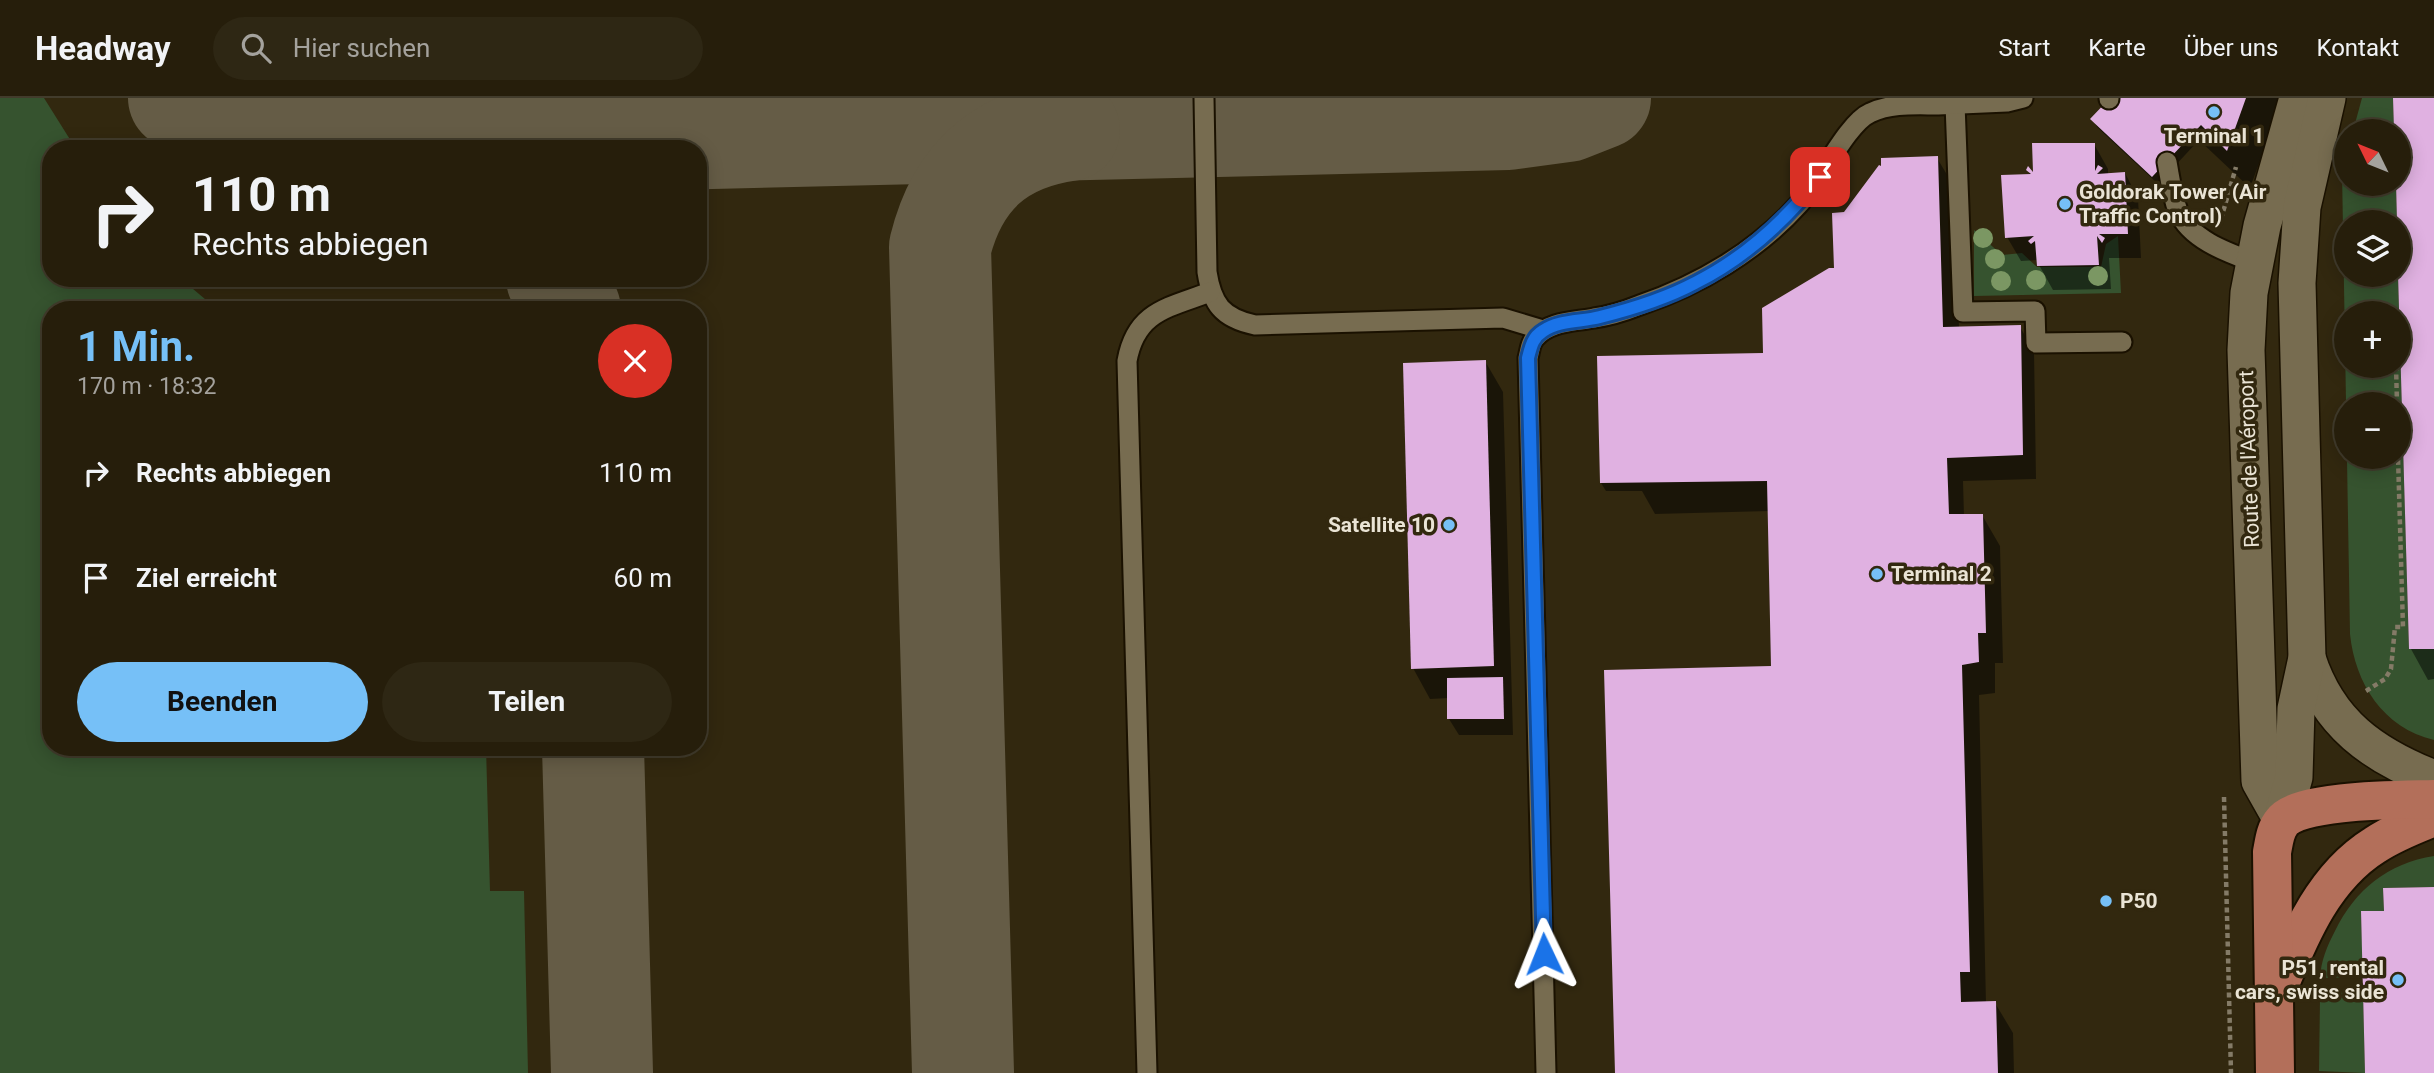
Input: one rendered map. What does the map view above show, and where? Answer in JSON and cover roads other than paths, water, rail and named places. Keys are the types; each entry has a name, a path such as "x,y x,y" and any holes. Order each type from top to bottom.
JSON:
{"main road":[{"path":"2276,1072 2272,852 2282,820 2302,809 2331,804 2434,799"},
{"path":"2276,995 2307,921 2337,878 2373,845 2434,817"}],"street":[{"name":"Route de l'Aéroport","path":"2282,820 2260,781 2246,350 2249,293 2274,181 2298,98"},
{"path":"2282,820 2294,777 2296,709 2307,658 2297,283 2302,207 2327,98"},
{"path":"2307,658 2330,705 2352,733 2386,758 2434,779"}],"lane":[{"path":"1204,98 1207,272 1210,292 1219,307 1232,318 1255,325 1503,318 1543,330"},
{"path":"1546,1073 1528,358 1533,340 1543,330 1570,321 1625,310 1662,298 1696,283 1734,259 1760,240 1798,205 1851,130 1866,114 1894,106 2007,102 2023,98"},
{"path":"1955,104 1963,312 2035,311 2036,343 2122,342"},
{"path":"2167,162 2179,213 2188,226 2216,247 2256,263"},
{"path":"1147,1073 1127,361 1130,342 1141,324 1158,312 1210,292"}],"place":[{"name":"Terminal 1","path":"2214,112"},
{"name":"Goldorak Tower (Air Traffic Control)","path":"2065,204"},
{"name":"Satellite 10","path":"1449,525"},
{"name":"Terminal 2","path":"1877,574"},
{"name":"P50","path":"2106,901"},
{"name":"P51, rental cars, swiss side","path":"2398,980"}]}
